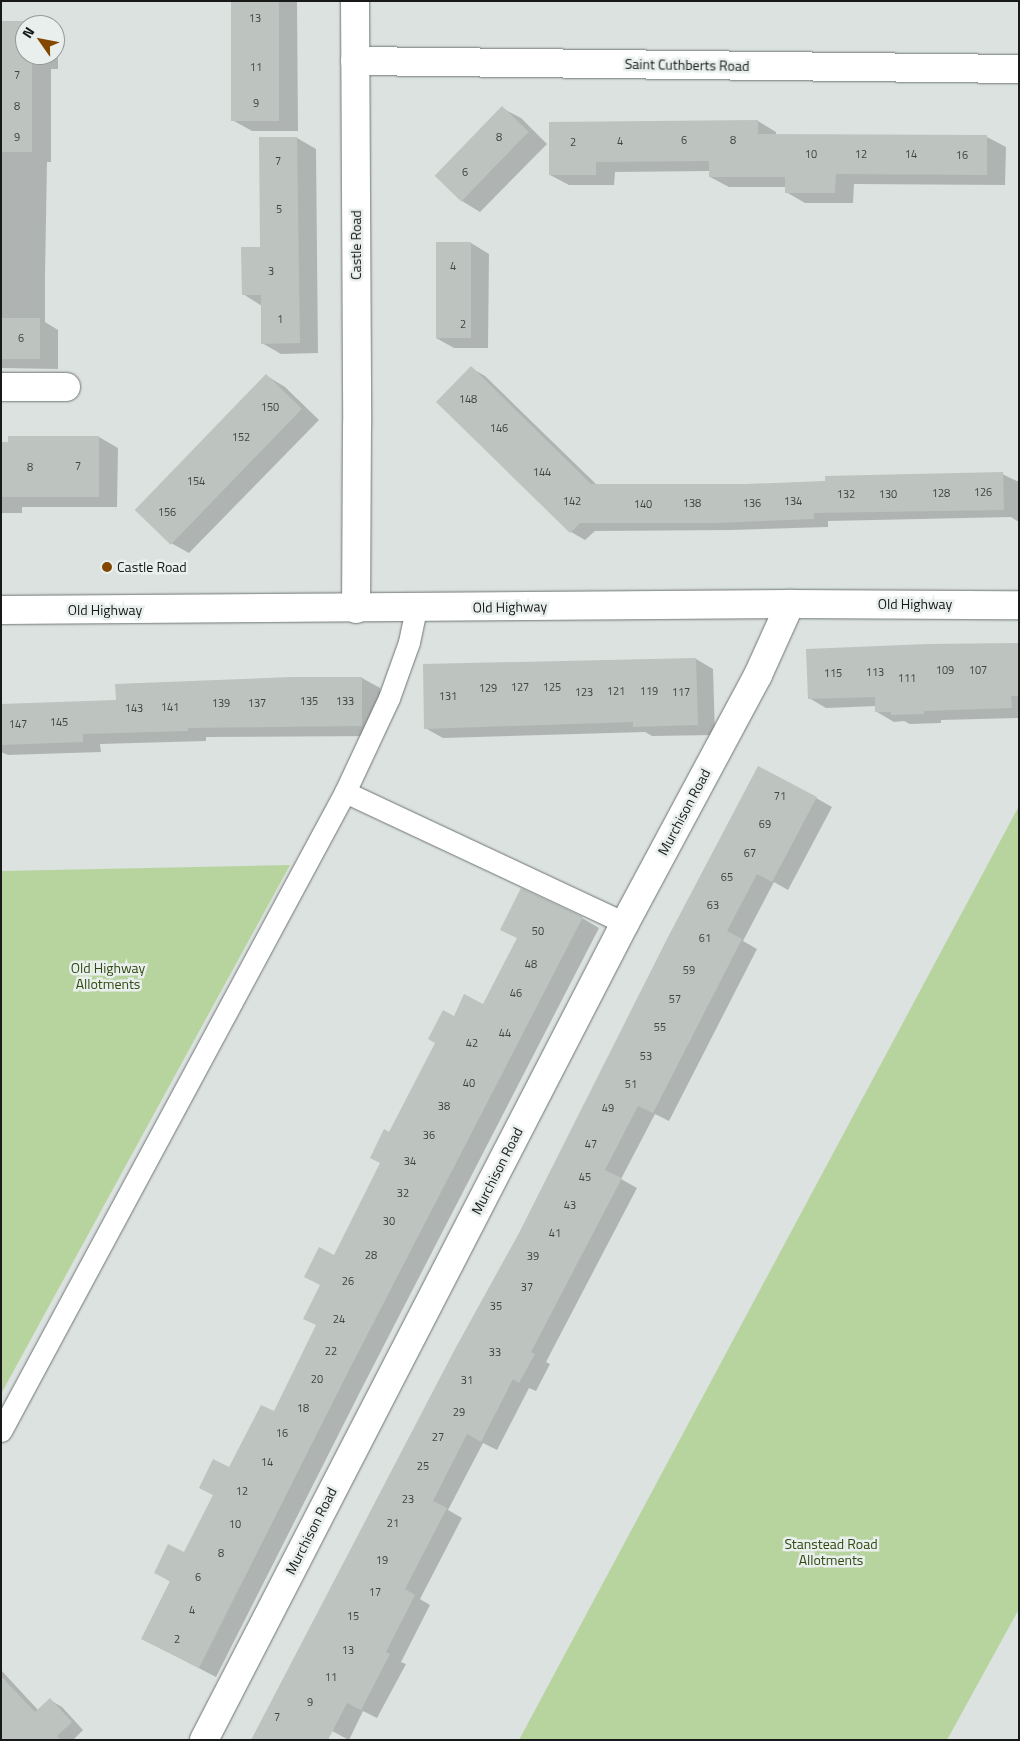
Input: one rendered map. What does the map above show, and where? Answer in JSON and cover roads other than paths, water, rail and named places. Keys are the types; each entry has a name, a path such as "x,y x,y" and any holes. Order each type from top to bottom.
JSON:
{"street":[{"name":"Castle Road","path":"355,1 356,609"},
{"name":"Saint Cuthberts Road","path":"355,61 1019,69"},
{"path":"1,387 66,387"},
{"name":"Old Highway","path":"1,610 356,609 790,604 1019,605"},
{"name":"Murchison Road","path":"204,1740 625,923 758,675 790,604"}],"lane":[{"path":"1,1431 344,792 389,698 409,642 416,608"},
{"path":"344,792 625,923"}],"place":[{"name":"Castle Road","path":"107,567"}],"park label":[{"name":"Old Highway Allotments","path":"108,976"},
{"name":"Stanstead Road Allotments","path":"831,1552"}]}
